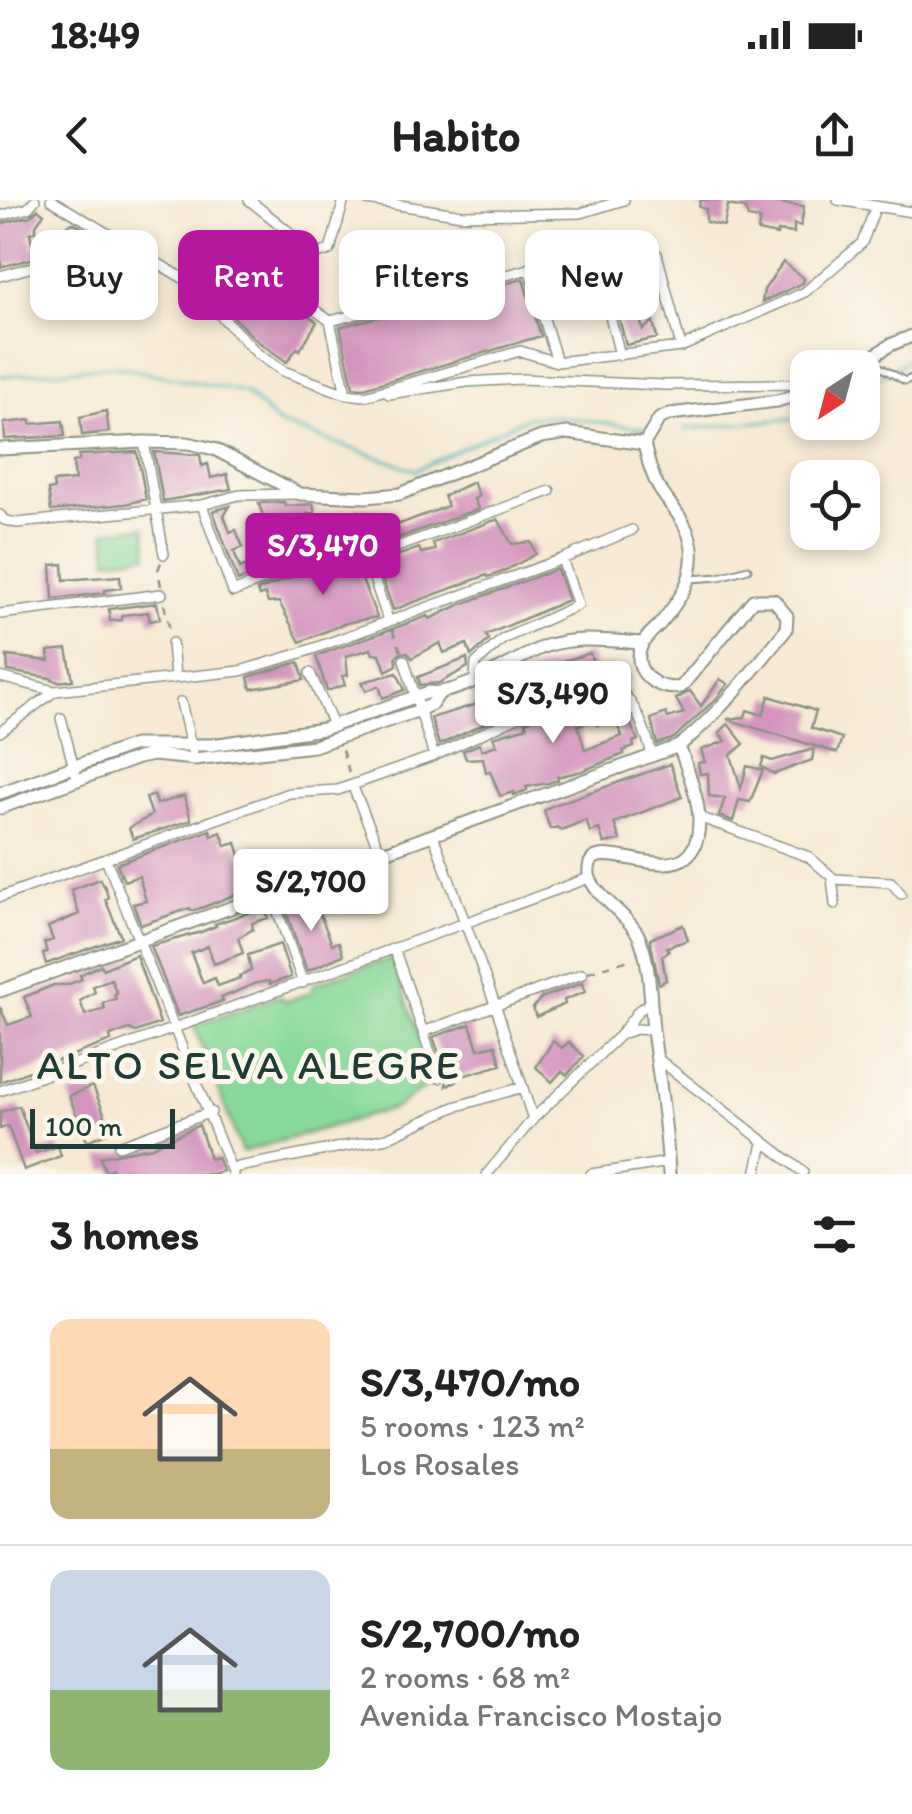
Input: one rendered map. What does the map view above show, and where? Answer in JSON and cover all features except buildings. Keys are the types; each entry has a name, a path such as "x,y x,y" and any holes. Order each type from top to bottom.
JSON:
{"street":[{"path":"0,216 28,208 35,200"},
{"path":"51,200 102,230"},
{"path":"249,200 317,254 324,254 330,250 344,200"},
{"path":"367,200 462,215 581,213 624,200"},
{"path":"838,200 912,212"},
{"path":"364,396 520,351 557,362 681,347 806,292 862,243 876,206"},
{"path":"659,262 681,347"},
{"path":"0,276 30,268"},
{"path":"330,321 525,269"},
{"path":"319,313 330,321 346,394"},
{"path":"226,320 258,354 283,371 346,394 364,396 521,379 664,386 790,384"},
{"path":"544,320 557,362"},
{"path":"610,320 620,356"},
{"path":"880,353 912,336"},
{"path":"0,991 679,746 731,697 786,630 787,616 774,600 753,600 695,674 675,688 660,686 644,674 638,656 642,643 678,603 690,579 691,544 684,518 660,490 650,468 647,438 659,419 692,410 790,397"},
{"path":"0,515 16,523 202,505 247,495 400,494 514,447 554,435 647,438"},
{"path":"144,442 164,554"},
{"path":"0,449 188,443 214,449 300,494"},
{"path":"247,495 254,470"},
{"path":"367,558 550,491"},
{"path":"202,505 233,592 350,545 358,546 367,558 388,620"},
{"path":"0,677 55,691 240,671 301,653 632,530"},
{"path":"475,678 476,663 503,639 578,605 562,558"},
{"path":"0,614 162,594"},
{"path":"0,808 134,745 193,752 336,732 417,704 429,692 439,694 489,676 549,645 576,640 642,643"},
{"path":"172,643 176,677"},
{"path":"404,660 434,756"},
{"path":"310,673 336,732"},
{"path":"0,897 289,793 338,790 434,756 590,682 606,680 636,713 652,755"},
{"path":"0,732 55,691"},
{"path":"180,702 193,752"},
{"path":"62,718 76,773"},
{"path":"589,878 592,861 612,854 658,866 676,864 690,849 699,817 679,746"},
{"path":"0,793 76,773"},
{"path":"352,784 380,854"},
{"path":"699,817 809,857 833,879 892,882 902,894"},
{"path":"433,835 533,1119"},
{"path":"106,859 233,1171 387,1138 454,1107 524,1087"},
{"path":"0,1090 589,878"},
{"path":"589,878 640,936 669,1168 591,1174"},
{"path":"833,879 835,904"},
{"path":"271,894 303,982"},
{"path":"394,948 439,1078"},
{"path":"423,1032 582,974"},
{"path":"487,1174 533,1119 650,1003"},
{"path":"621,1034 636,1028 653,1030"},
{"path":"658,1059 802,1172"},
{"path":"660,1090 670,1079 682,1077"},
{"path":"119,1146 211,1112"},
{"path":"756,1174 764,1143"}],"lane":[{"path":"880,370 904,381 912,378"},
{"path":"690,579 748,569"}],"path":[{"path":"164,554 158,570 172,643"},
{"path":"388,620 404,660"},
{"path":"336,732 352,784"},
{"path":"582,974 644,956"}],"green space":[{"path":"145,527 148,555 108,560 105,531"},
{"path":"392,958 434,1081 395,1108 242,1152 194,1026 279,996 286,1001 310,993 315,983"}],"waterway":[{"path":"880,377 912,357"},
{"path":"0,376 114,366 244,392 279,424 416,470 528,417 554,416 648,429"},
{"path":"685,429 790,419"}],"district":[{"name":"ALTO SELVA ALEGRE","path":"249,1064"}]}
